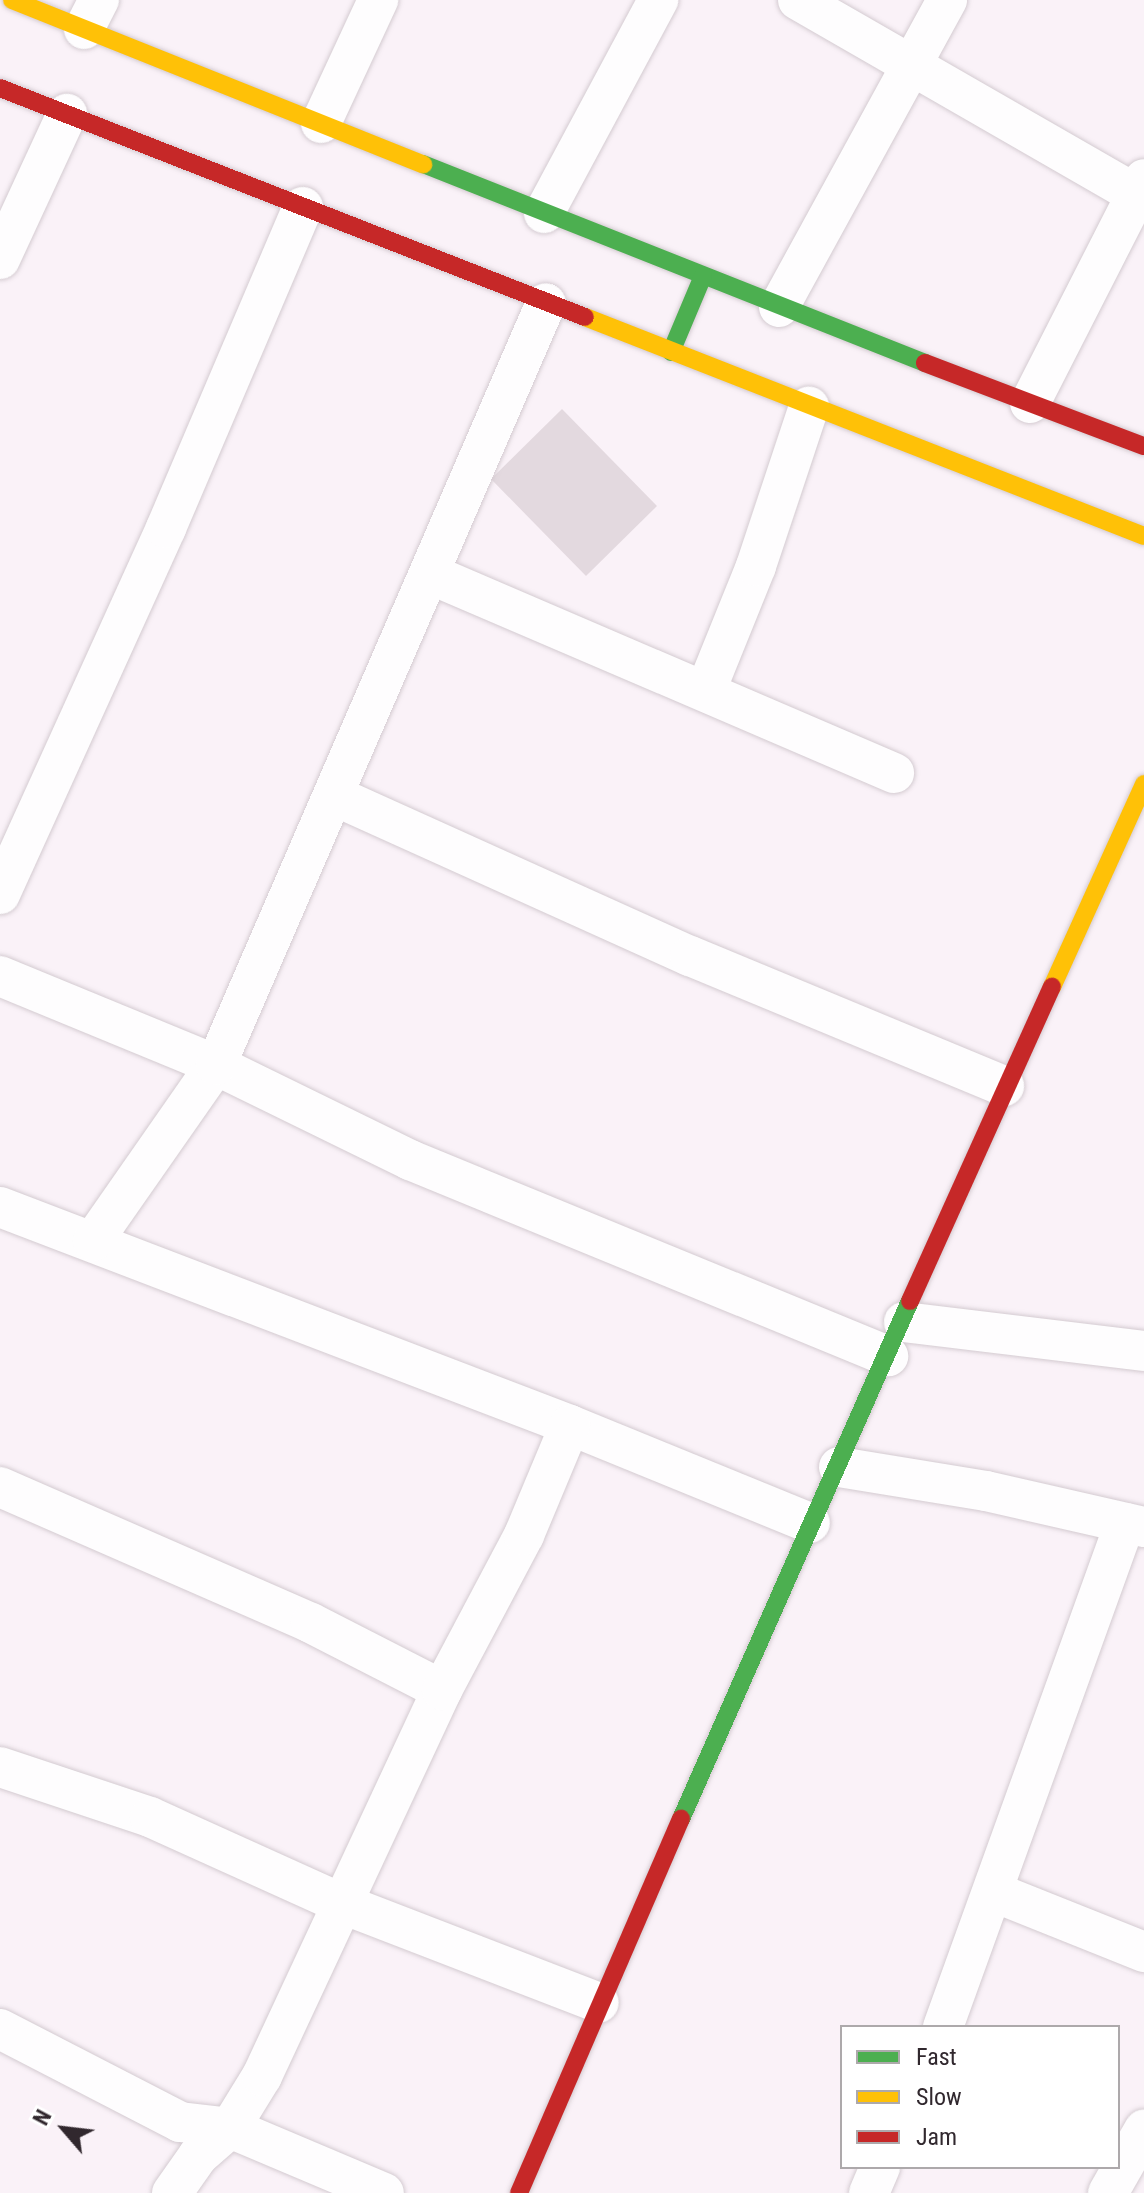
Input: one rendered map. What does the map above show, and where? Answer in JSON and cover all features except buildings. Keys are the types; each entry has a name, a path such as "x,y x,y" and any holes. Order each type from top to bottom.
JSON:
{"street":[{"path":"12,0 92,14 321,123 779,307 1144,446"},
{"path":"321,123 378,0"},
{"path":"544,213 658,0"},
{"path":"798,0 1141,191 1030,403"},
{"path":"779,307 947,0"},
{"path":"0,88 1144,536"},
{"path":"0,259 67,114"},
{"path":"0,894 166,528 303,207"},
{"path":"671,352 703,276"},
{"path":"93,1241 216,1065 546,303"},
{"path":"706,690 756,566 809,407"},
{"path":"430,574 894,773"},
{"path":"519,2193 810,1523 839,1467 1004,1086 1144,784"},
{"path":"335,796 690,956 1004,1086"},
{"path":"0,976 216,1065 410,1160 896,1339 1144,1351"},
{"path":"0,1207 570,1425 810,1523"},
{"path":"172,2193 198,2156 230,2128 262,2076 442,1690 524,1535 570,1425"},
{"path":"839,1467 986,1491 1134,1525 944,2025"},
{"path":"0,1487 311,1623 442,1690"},
{"path":"0,1767 150,1817 343,1904 599,2003"},
{"path":"994,1892 1144,1952"},
{"path":"0,2029 180,2122 230,2128 384,2193"},
{"path":"1108,2193 1144,2130"},
{"path":"869,2193 879,2169"}],"traffic: fast":[{"path":"423,164 925,363"},
{"path":"671,352 703,276"},
{"path":"681,1819 910,1301"}],"traffic: slow":[{"path":"12,0 423,164"},
{"path":"585,317 1144,536"},
{"path":"1052,987 1144,784"}],"traffic: jam":[{"path":"0,88 585,317"},
{"path":"925,363 1144,446"},
{"path":"910,1301 1052,987"},
{"path":"519,2193 681,1819"}]}
